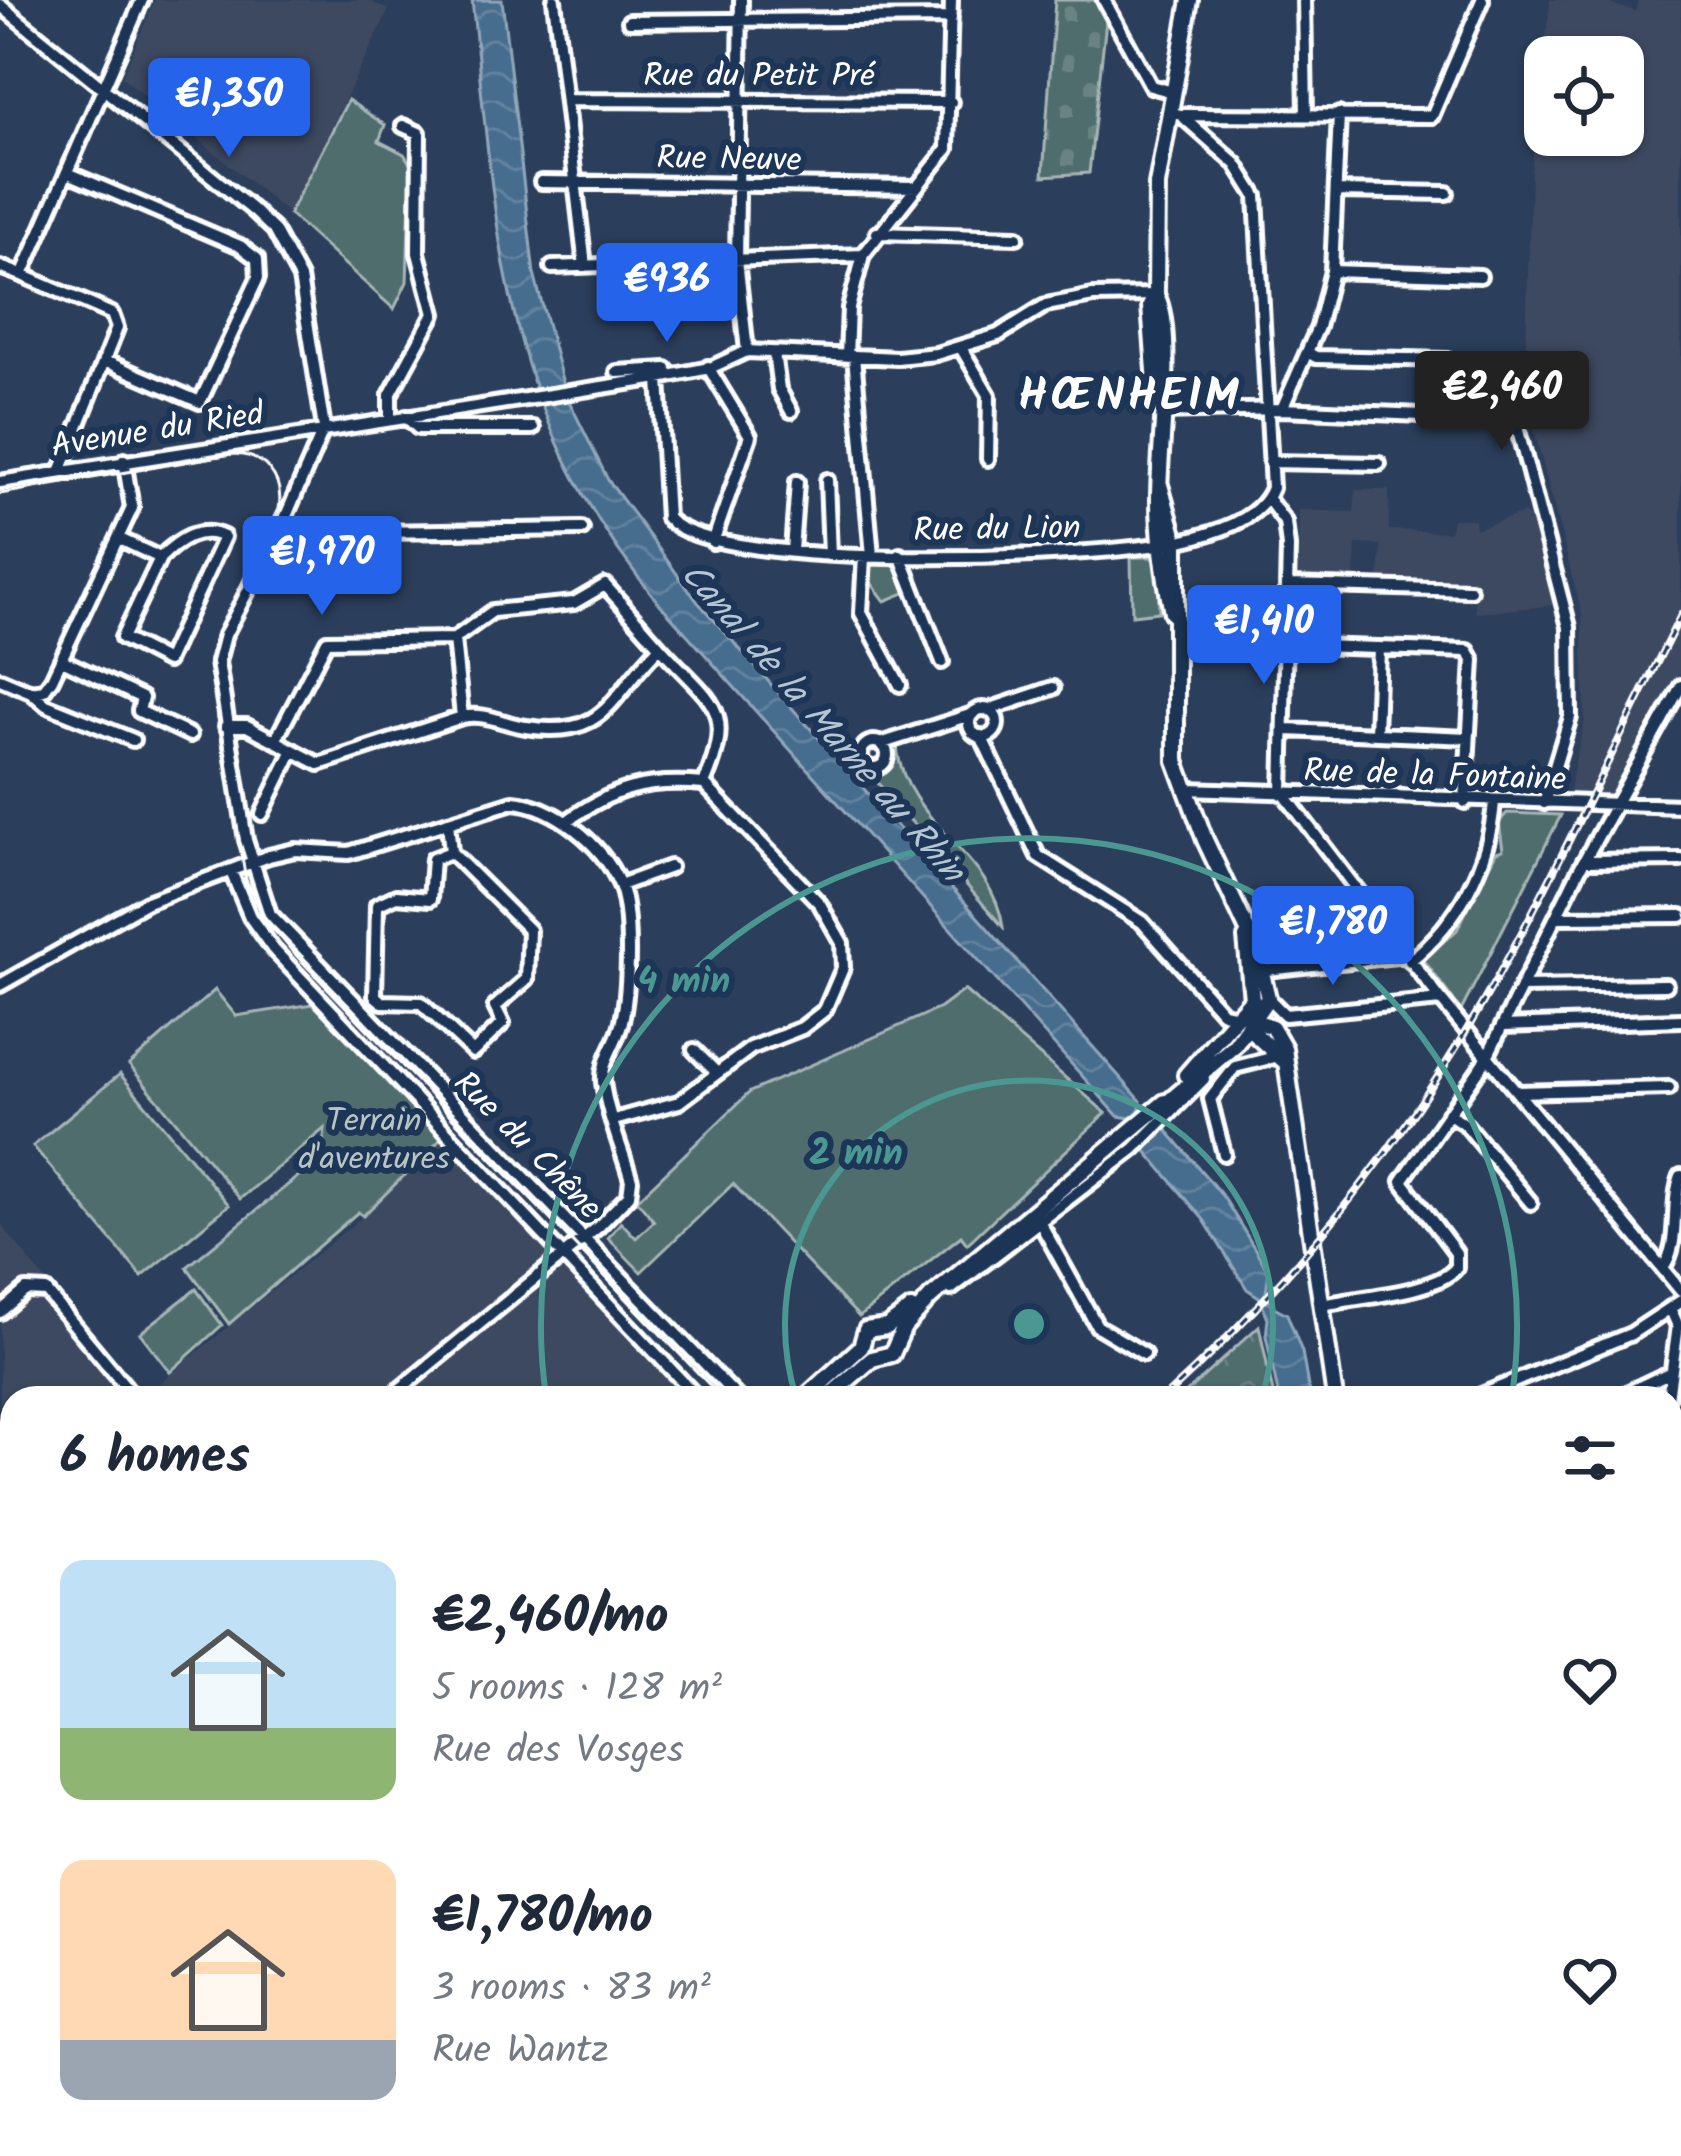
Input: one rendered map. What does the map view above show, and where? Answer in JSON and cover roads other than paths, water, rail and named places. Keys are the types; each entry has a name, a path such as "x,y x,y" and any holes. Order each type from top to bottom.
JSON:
{"main road":[{"path":"822,1386 867,1353 888,1358 892,1333 931,1297 1129,1143 1225,1054 1268,998 1176,761 1171,543 1160,484 1162,412 1150,307 1156,295 1156,184 1175,113 1173,92 1190,0"},
{"path":"1160,1115 1249,1023 1258,971"},
{"path":"1249,1023 1282,1059 1333,1386"},
{"path":"837,1386 867,1353 866,1330 892,1333"}],"street":[{"path":"22,275 142,0"},
{"path":"554,0 586,266"},
{"path":"741,0 737,260 747,351"},
{"path":"900,685 861,613 868,556 850,308 863,255 877,232 947,149 951,0"},
{"path":"1104,0 1151,86 1173,92"},
{"path":"1304,0 1306,114"},
{"path":"1175,113 1432,116 1483,0"},
{"path":"0,5 274,230 300,278 324,428"},
{"path":"629,21 951,18"},
{"name":"Rue du Petit Pré","path":"567,100 951,101"},
{"path":"1175,113 1236,164 1256,196 1268,500 1286,522 1283,794 1487,1057 1663,1267 1676,1268"},
{"path":"1282,409 1307,352 1332,271 1339,114"},
{"path":"390,419 391,395 434,314 418,253 419,133 403,125"},
{"path":"68,173 240,246 257,259 258,278 200,402 105,361"},
{"name":"Rue Neuve","path":"541,182 917,187"},
{"path":"1338,191 1447,193"},
{"path":"877,232 1017,237"},
{"path":"552,268 863,255"},
{"path":"0,267 112,314 117,328 60,472"},
{"path":"1332,271 1480,276"},
{"path":"710,368 747,351 897,358 961,348 998,335 1046,305 1093,296 1156,295"},
{"path":"961,348 989,395 988,459"},
{"path":"774,352 779,389 791,411"},
{"path":"1307,352 1449,360"},
{"path":"616,372 698,364 710,368 750,436 712,542 677,530 668,518 659,378"},
{"name":"Avenue du Ried","path":"0,482 710,368"},
{"path":"1162,412 1282,409 1507,416 1519,424 1569,627 1570,717 1544,803"},
{"path":"406,417 418,428 533,428"},
{"name":"Rue du Chêne","path":"324,428 283,524 222,642 218,670 263,900 280,927 726,1386"},
{"path":"31,692 44,690 62,661 120,538 132,508 124,460"},
{"path":"1270,462 1379,464"},
{"path":"827,480 830,554"},
{"path":"792,551 797,482"},
{"name":"Rue du Lion","path":"712,542 868,556 1104,552 1171,543 1250,515 1268,500"},
{"path":"283,524 312,532 582,529"},
{"path":"214,533 225,540 166,661 122,638 160,558 186,536 214,533"},
{"path":"120,538 160,558"},
{"path":"900,555 942,662"},
{"path":"275,741 328,640 454,639 494,611 574,603 605,585 717,710 723,729 704,784"},
{"path":"1288,585 1469,590"},
{"path":"454,639 462,717"},
{"path":"1287,645 1468,651 1472,660 1466,802"},
{"path":"226,726 247,726 319,764 478,714 552,731 578,727 601,718 620,698 631,674 660,646"},
{"path":"1376,734 1379,648"},
{"path":"62,661 142,698 139,711 190,736"},
{"path":"0,679 31,692 46,706 133,740"},
{"path":"1323,1305 1390,1286 1444,1280 1456,1268 1456,1253 1402,1181 1487,1057 1614,806 1681,686"},
{"path":"880,744 1053,688"},
{"path":"981,736 996,728 988,710"},
{"path":"973,714 970,727 981,736 1038,856 1142,922 1222,1012 1249,1023"},
{"path":"1286,730 1468,738"},
{"path":"262,814 293,751"},
{"path":"566,822 601,797 632,784 704,784 820,904 842,943 843,968 825,1010 716,1072 679,1102 614,1120"},
{"name":"Rue de la Fontaine","path":"1187,789 1681,806"},
{"path":"0,985 147,902 284,851 349,853 513,802 538,804 566,822 620,885 627,913 624,1016 605,1060 603,1080 631,1180 629,1195 404,1386"},
{"path":"1258,971 1408,958 1451,924 1488,848 1494,802"},
{"path":"448,822 451,852 529,929 527,979 495,1007 503,1023 472,1052 421,1003 382,1002 375,996 377,905 396,896 430,898 433,859 451,852"},
{"path":"1587,861 1681,860"},
{"path":"620,885 670,867"},
{"name":"Rue du Chêne","path":"232,874 250,917 273,949 687,1386"},
{"path":"1558,917 1681,916"},
{"path":"1521,987 1666,985"},
{"path":"1268,998 1285,1015 1441,1000"},
{"path":"1503,1026 1681,1020"},
{"path":"694,1050 716,1072"},
{"path":"1224,1154 1210,1099 1235,1067 1282,1059"},
{"path":"1517,1092 1669,1088"},
{"path":"1448,1113 1466,1125 1531,1203"},
{"path":"931,1297 948,1292 1129,1143"},
{"path":"1681,1177 1672,1206 1681,1291"},
{"path":"1038,1220 1097,1326 1144,1354"},
{"path":"0,1312 26,1290 46,1291 125,1386"},
{"path":"1503,1386 1631,1334 1676,1304 1678,1326 1669,1386"},
{"path":"1641,1386 1671,1372"}],"water":[{"path":"472,0 502,0 534,274 566,395 608,480 697,601 1141,1101 1139,1114 1154,1129 1166,1129 1224,1198 1269,1272 1266,1291 1274,1307 1287,1314 1302,1352 1308,1386 1276,1386 1266,1336 1268,1318 1259,1297 1247,1289 1204,1220 1146,1151 1143,1132 1130,1118 1118,1116 659,603 606,532 566,462 537,390 515,318 489,166"}],"tram line":[{"path":"0,494 231,454 253,458 269,469 278,486 279,509 216,636 209,666 246,880 262,914 293,952 710,1386"}],"railway":[{"path":"1176,1386 1310,1248 1435,1081 1533,910 1681,615"}],"district":[{"name":"HŒNHEIM","path":"1130,394"}],"water label":[{"name":"Canal de la Marne au Rhin","path":"824,721"}],"park label":[{"name":"Terrain d'aventures","path":"374,1138"}]}
